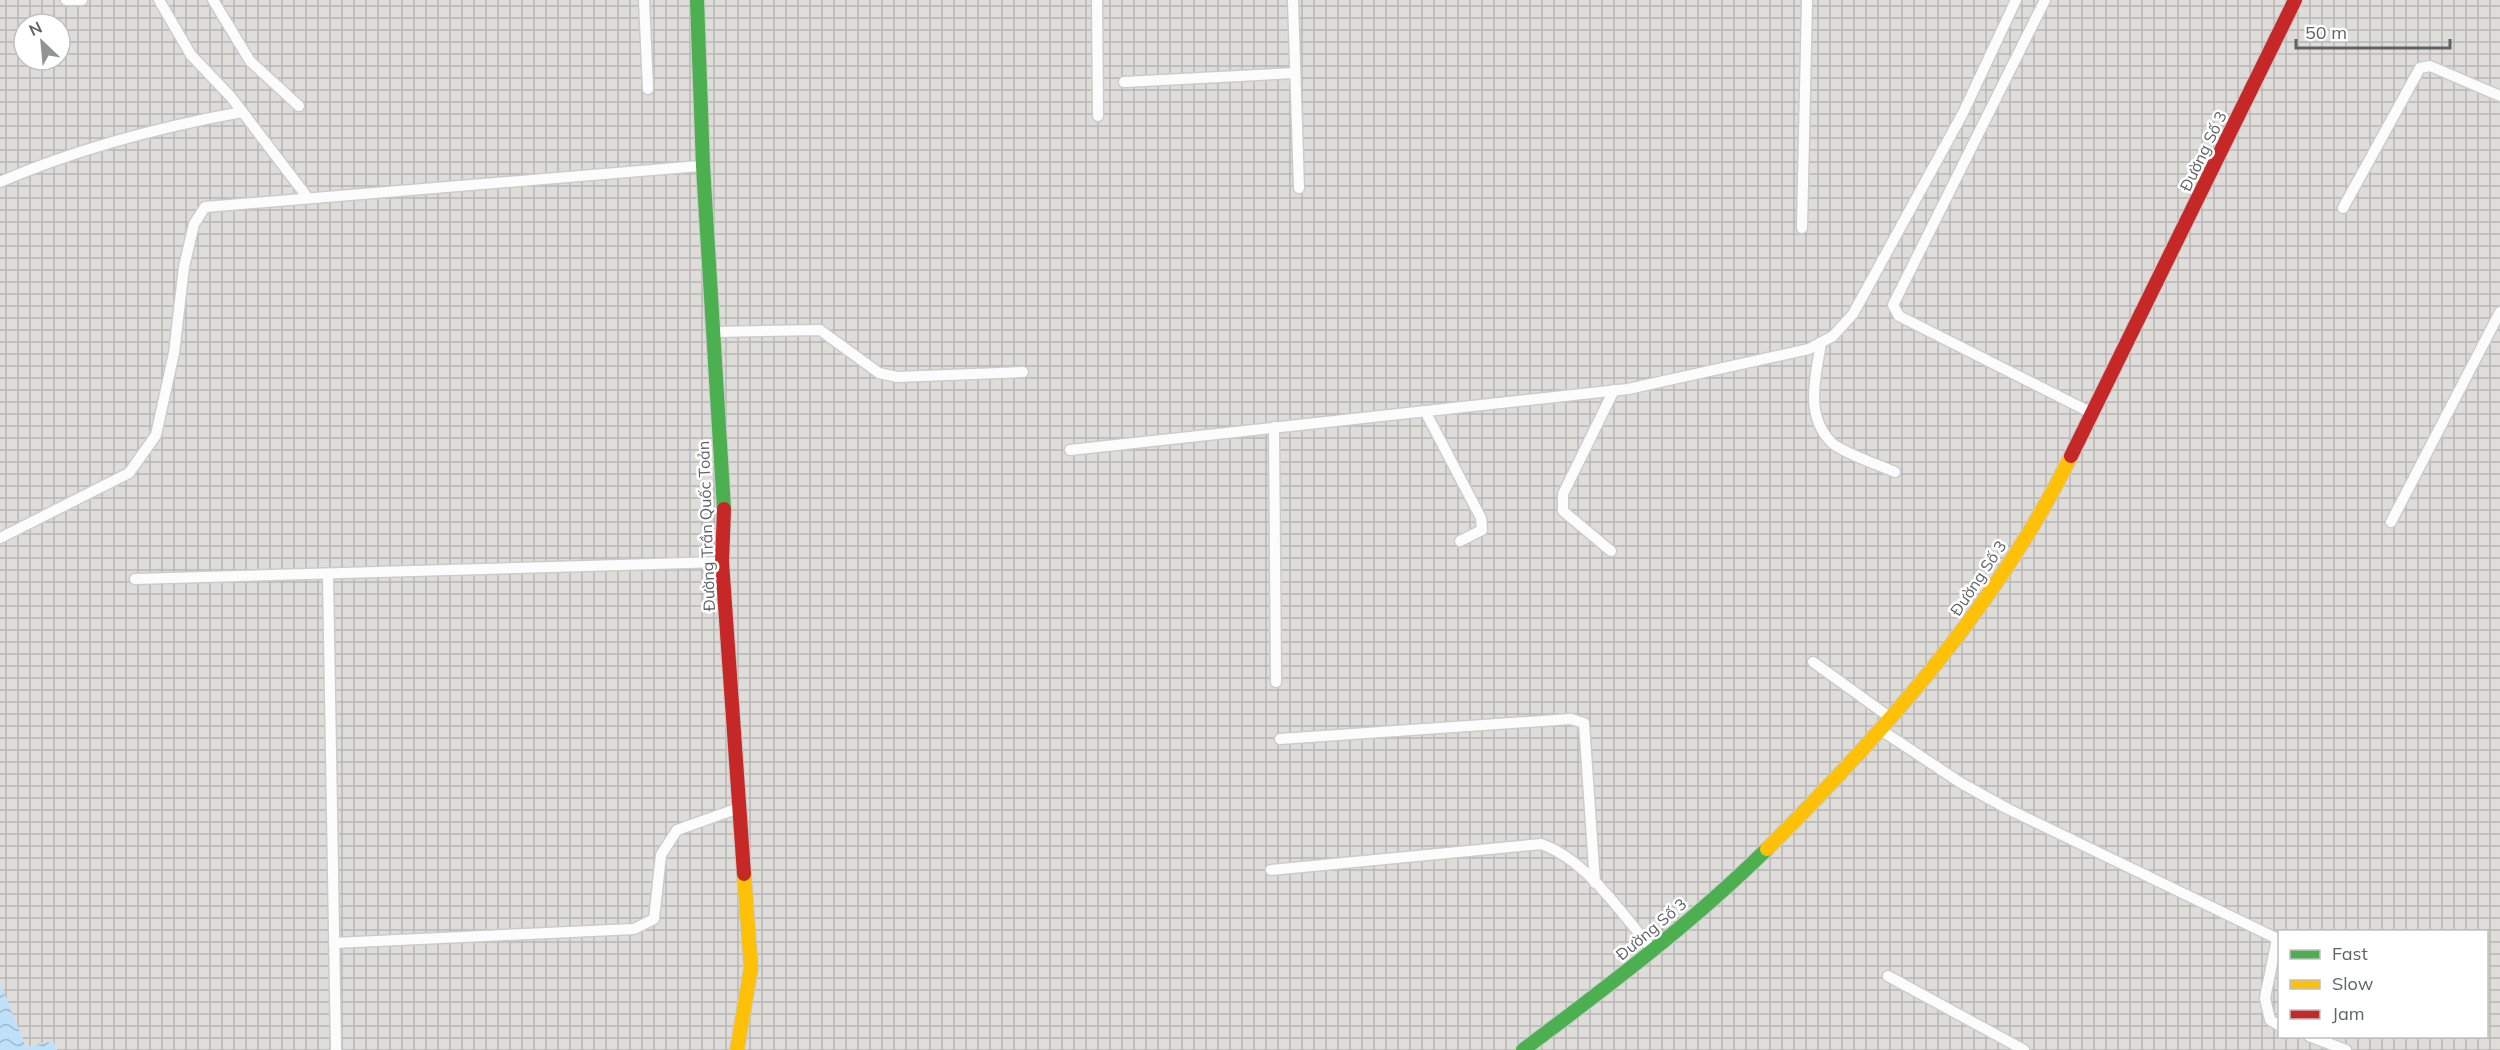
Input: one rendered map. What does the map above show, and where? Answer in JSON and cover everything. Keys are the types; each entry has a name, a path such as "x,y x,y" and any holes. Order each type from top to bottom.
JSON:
{"street":[{"name":"Đường Trần Quốc Toản","path":"697,0 703,166 715,332 724,513 722,562 751,968 737,1050"},
{"name":"Đường Số 3","path":"1523,1050 1653,950 1723,890 1881,730 1966,627 2039,517 2295,0"}],"lane":[{"path":"66,0 82,0"},
{"path":"159,0 191,55 231,97 308,198"},
{"path":"213,0 250,62 298,106"},
{"path":"644,0 648,89"},
{"path":"1097,0 1098,116"},
{"path":"1293,0 1299,188"},
{"path":"1802,228 1807,0"},
{"path":"1070,450 1614,390 1809,349 1833,336 1853,314 1964,113 2016,0"},
{"path":"2045,0 1893,305 1899,316 2092,413"},
{"path":"2343,208 2420,68 2430,66 2500,96"},
{"path":"1124,82 1295,73"},
{"path":"0,182 54,160 190,122 242,112"},
{"path":"0,538 129,473 156,435 174,353 184,267 191,234 194,224 206,207 703,166"},
{"path":"2391,522 2500,312"},
{"path":"715,332 820,330 879,373 897,377 1023,372"},
{"path":"1821,343 1813,396 1815,411 1822,428 1831,443 1894,472"},
{"path":"1611,551 1563,511 1563,494 1614,390"},
{"path":"1425,411 1481,518 1482,530 1460,541"},
{"path":"1274,428 1276,682"},
{"path":"135,579 722,562"},
{"path":"328,575 336,1050"},
{"path":"1813,662 1891,718"},
{"path":"1280,739 1571,718 1584,723 1595,883"},
{"path":"1881,730 1961,783 2008,809 2278,940 2265,998 2270,1020 2278,1025"},
{"path":"334,943 634,928 654,919 661,855 677,830 740,808"},
{"path":"1270,870 1541,844 1560,851 1595,883 1653,950"},
{"path":"1888,976 2024,1050"},
{"path":"2314,1038 2346,1050"}],"shaded area":[{"path":"0,0 2500,0 2500,1050 57,1050 53,1041 26,1047 0,983"}],"water":[{"path":"0,983 26,1047 53,1041 57,1050 0,1050"}],"traffic: fast":[{"path":"697,0 703,166 724,509"},
{"path":"1523,1050 1679,929 1767,849"}],"traffic: slow":[{"path":"1767,849 1853,760 1935,665 2009,564 2042,511 2071,456"},
{"path":"737,1050 751,968 744,874"}],"traffic: jam":[{"path":"2071,456 2295,0"},
{"path":"724,509 722,562 744,874"}]}
